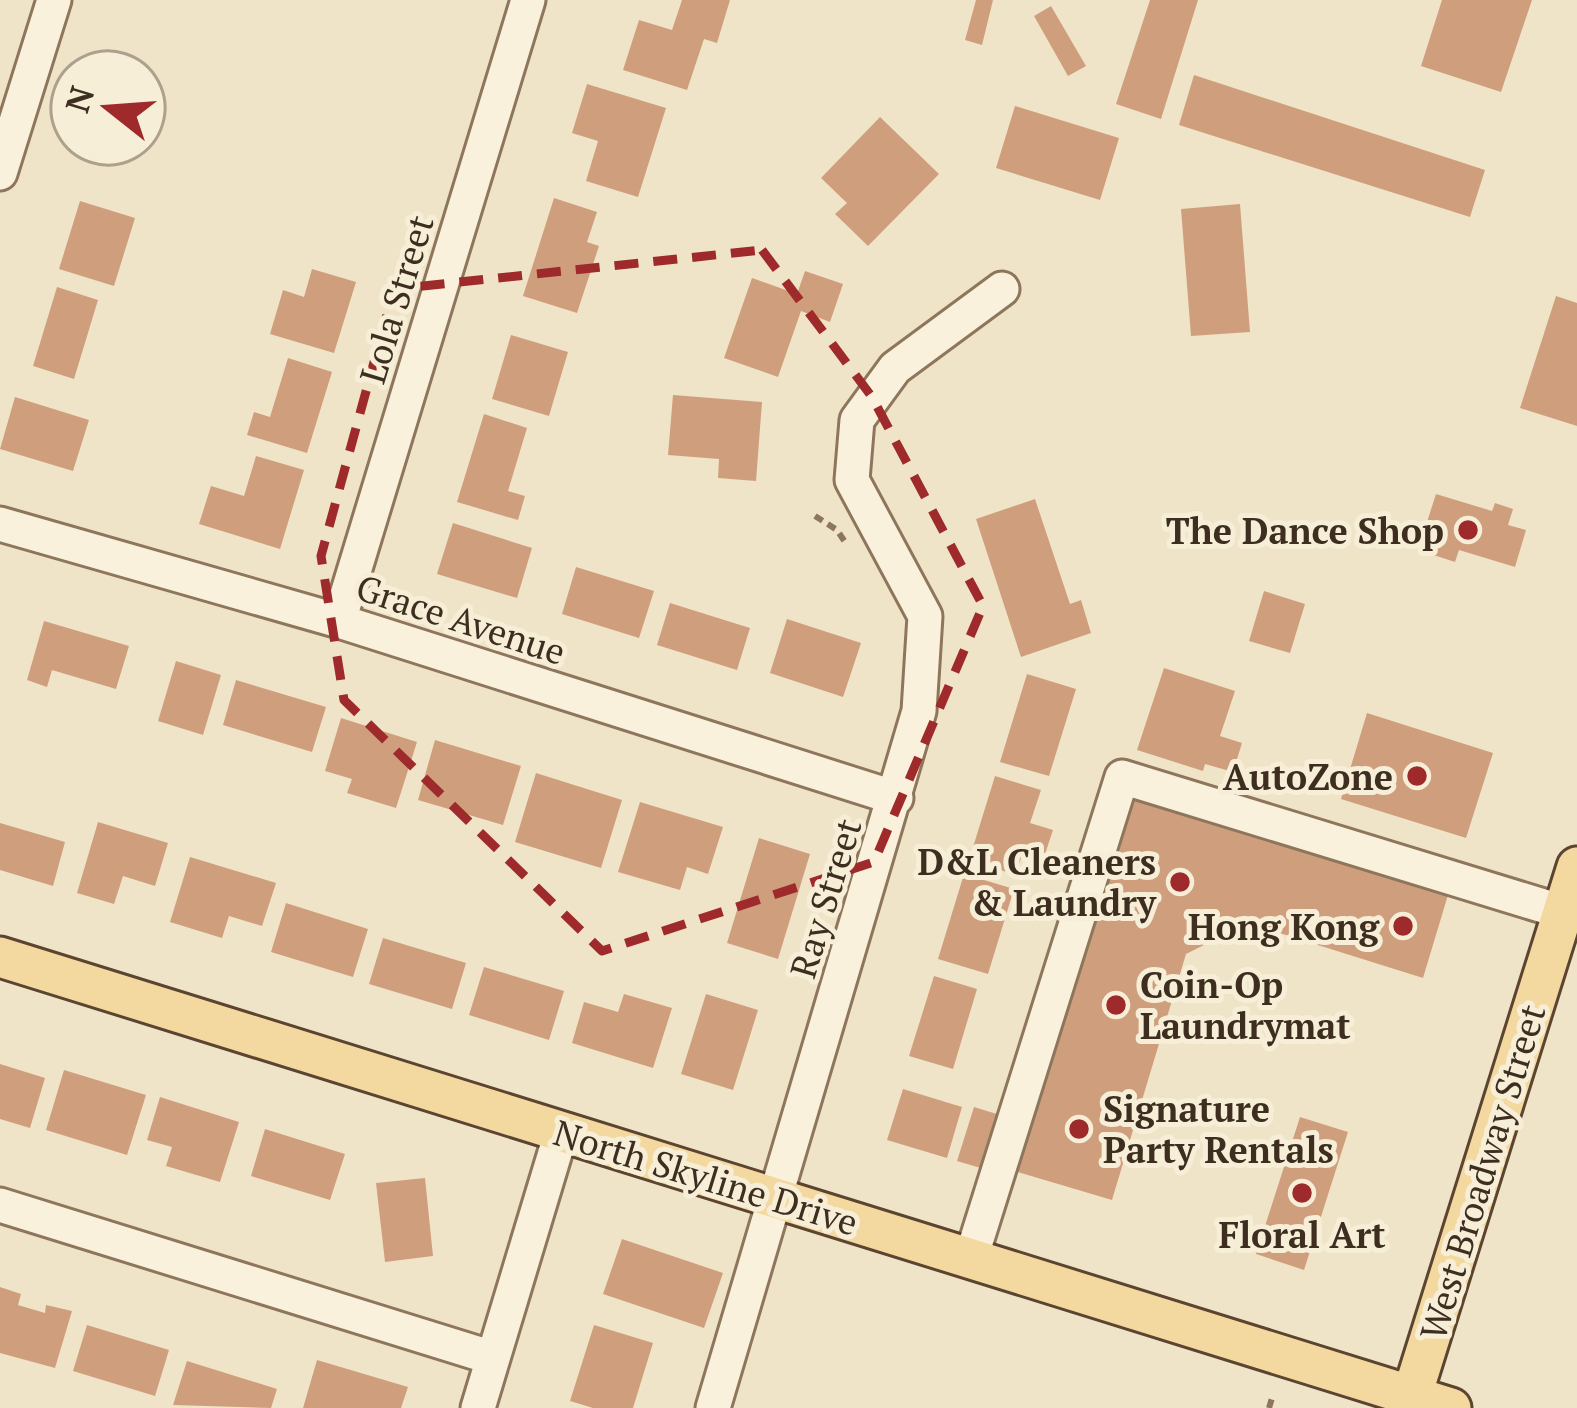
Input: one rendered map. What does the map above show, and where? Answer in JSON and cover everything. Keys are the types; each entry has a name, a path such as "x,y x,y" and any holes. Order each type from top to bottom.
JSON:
{"main road":[{"name":"West Broadway Street","path":"1410,1402 1577,867"},
{"name":"North Skyline Drive","path":"0,957 971,1258 1410,1402 1451,1408"}],"street":[{"path":"0,173 54,0"},
{"name":"Lola Street","path":"339,621 528,0"},
{"name":"Ray Street","path":"713,1408 919,711 925,616 852,481 857,420 895,368 1002,289"},
{"name":"Grace Avenue","path":"0,524 339,621 896,798"},
{"path":"971,1258 1122,777 1563,912"},
{"path":"478,1408 561,1133"},
{"path":"0,1205 494,1358"}],"path":[{"path":"1269,1408 1273,1398"}],"highlighted area":[{"path":"762,250 872,397 983,606 874,862 602,951 344,700 321,556 394,289"}],"building":[{"path":"682,0 730,0 717,43 704,39 687,90 623,70 639,20 672,30"},
{"path":"976,0 993,0 982,45 965,40"},
{"path":"1150,0 1198,0 1161,119 1116,104"},
{"path":"1442,0 1532,0 1501,92 1421,66"},
{"path":"1051,6 1086,66 1068,76 1034,16"},
{"path":"1194,75 1485,170 1470,217 1179,125"},
{"path":"587,84 666,108 638,197 586,181 598,141 572,133"},
{"path":"1015,106 1119,138 1100,200 996,168"},
{"path":"880,117 939,174 868,246 835,214 847,203 821,178"},
{"path":"554,198 597,212 587,242 599,246 577,313 523,296"},
{"path":"80,201 135,218 114,286 59,269"},
{"path":"1240,204 1250,332 1191,336 1181,209"},
{"path":"312,269 356,282 334,353 270,334 283,290 304,297"},
{"path":"805,271 843,284 830,322 801,311 778,377 724,358 752,278 797,294"},
{"path":"57,287 98,300 74,379 33,366"},
{"path":"1556,296 1577,303 1577,426 1520,408"},
{"path":"511,335 568,352 549,416 492,399"},
{"path":"288,358 332,372 307,453 247,435 254,412 270,417"},
{"path":"673,395 762,402 756,481 718,478 719,459 668,455"},
{"path":"15,397 89,420 73,471 0,449"},
{"path":"484,414 527,428 508,491 525,496 518,520 457,502"},
{"path":"256,456 304,470 280,549 199,524 211,486 244,496"},
{"path":"1436,494 1492,511 1495,503 1513,509 1508,525 1526,530 1515,567 1459,550 1455,562 1418,550"},
{"path":"1035,499 1070,604 1081,600 1091,633 1021,657 976,519"},
{"path":"453,523 532,548 517,598 437,574"},
{"path":"576,567 654,591 639,638 562,614"},
{"path":"1264,591 1305,604 1290,653 1249,641"},
{"path":"670,603 750,628 737,670 657,645"},
{"path":"787,619 861,643 843,697 770,673"},
{"path":"44,621 129,646 116,689 52,670 47,687 27,680"},
{"path":"176,661 221,675 203,735 158,721"},
{"path":"1164,668 1235,691 1220,736 1242,743 1233,772 1205,764 1203,771 1137,750"},
{"path":"1027,674 1076,689 1049,776 1000,762"},
{"path":"236,680 326,707 312,752 223,725"},
{"name":"AutoZone","path":"1367,713 1493,753 1466,838 1341,799"},
{"path":"341,718 417,742 396,808 347,793 352,779 325,771"},
{"path":"435,740 521,766 503,825 418,800"},
{"path":"536,773 622,800 601,868 515,842"},
{"path":"995,776 1041,790 1030,823 1053,830 1044,857 1023,851 1016,875 969,860"},
{"path":"1128,794 1448,895 1423,978 1248,923 1186,954 1112,1200 1011,1170"},
{"path":"640,802 723,827 708,874 687,867 680,890 618,872"},
{"path":"98,822 168,843 155,886 123,876 114,904 77,893"},
{"path":"0,823 65,842 53,886 0,870"},
{"path":"759,838 810,854 778,959 727,943"},
{"path":"190,857 276,883 262,926 229,916 222,938 170,922"},
{"path":"964,874 1014,889 988,974 938,959"},
{"path":"286,903 368,929 353,977 271,952"},
{"path":"383,938 466,963 452,1009 369,984"},
{"path":"484,967 564,991 549,1040 469,1015"},
{"path":"934,976 977,989 953,1069 909,1056"},
{"path":"624,994 672,1008 653,1068 572,1043 584,1002 618,1012"},
{"path":"706,994 758,1010 733,1090 681,1074"},
{"path":"0,1064 45,1078 30,1128 0,1119"},
{"path":"64,1070 146,1095 127,1155 46,1130"},
{"path":"903,1089 962,1107 947,1158 887,1140"},
{"path":"160,1097 239,1122 220,1182 166,1166 172,1147 147,1140"},
{"path":"974,1107 1010,1118 994,1172 957,1161"},
{"name":"Floral Art","path":"1300,1117 1348,1132 1304,1270 1256,1254"},
{"path":"265,1129 345,1154 330,1200 251,1176"},
{"path":"425,1178 433,1256 385,1262 376,1183"},
{"path":"622,1239 723,1273 704,1328 603,1294"},
{"path":"0,1287 21,1294 18,1305 45,1313 46,1305 72,1311 55,1368 0,1353"},
{"path":"87,1325 169,1350 155,1396 73,1371"},
{"path":"594,1325 653,1343 633,1408 593,1408 570,1401"},
{"path":"317,1360 408,1387 401,1408 303,1408"},
{"path":"187,1361 277,1389 271,1408 173,1405"}],"place":[{"name":"The Dance Shop","path":"1468,530"},
{"name":"AutoZone","path":"1417,776"},
{"name":"D&L Cleaners & Laundry","path":"1180,882"},
{"name":"Hong Kong","path":"1403,926"},
{"name":"Coin-Op Laundrymat","path":"1116,1005"},
{"name":"Signature Party Rentals","path":"1079,1129"},
{"name":"Floral Art","path":"1302,1193"}]}
